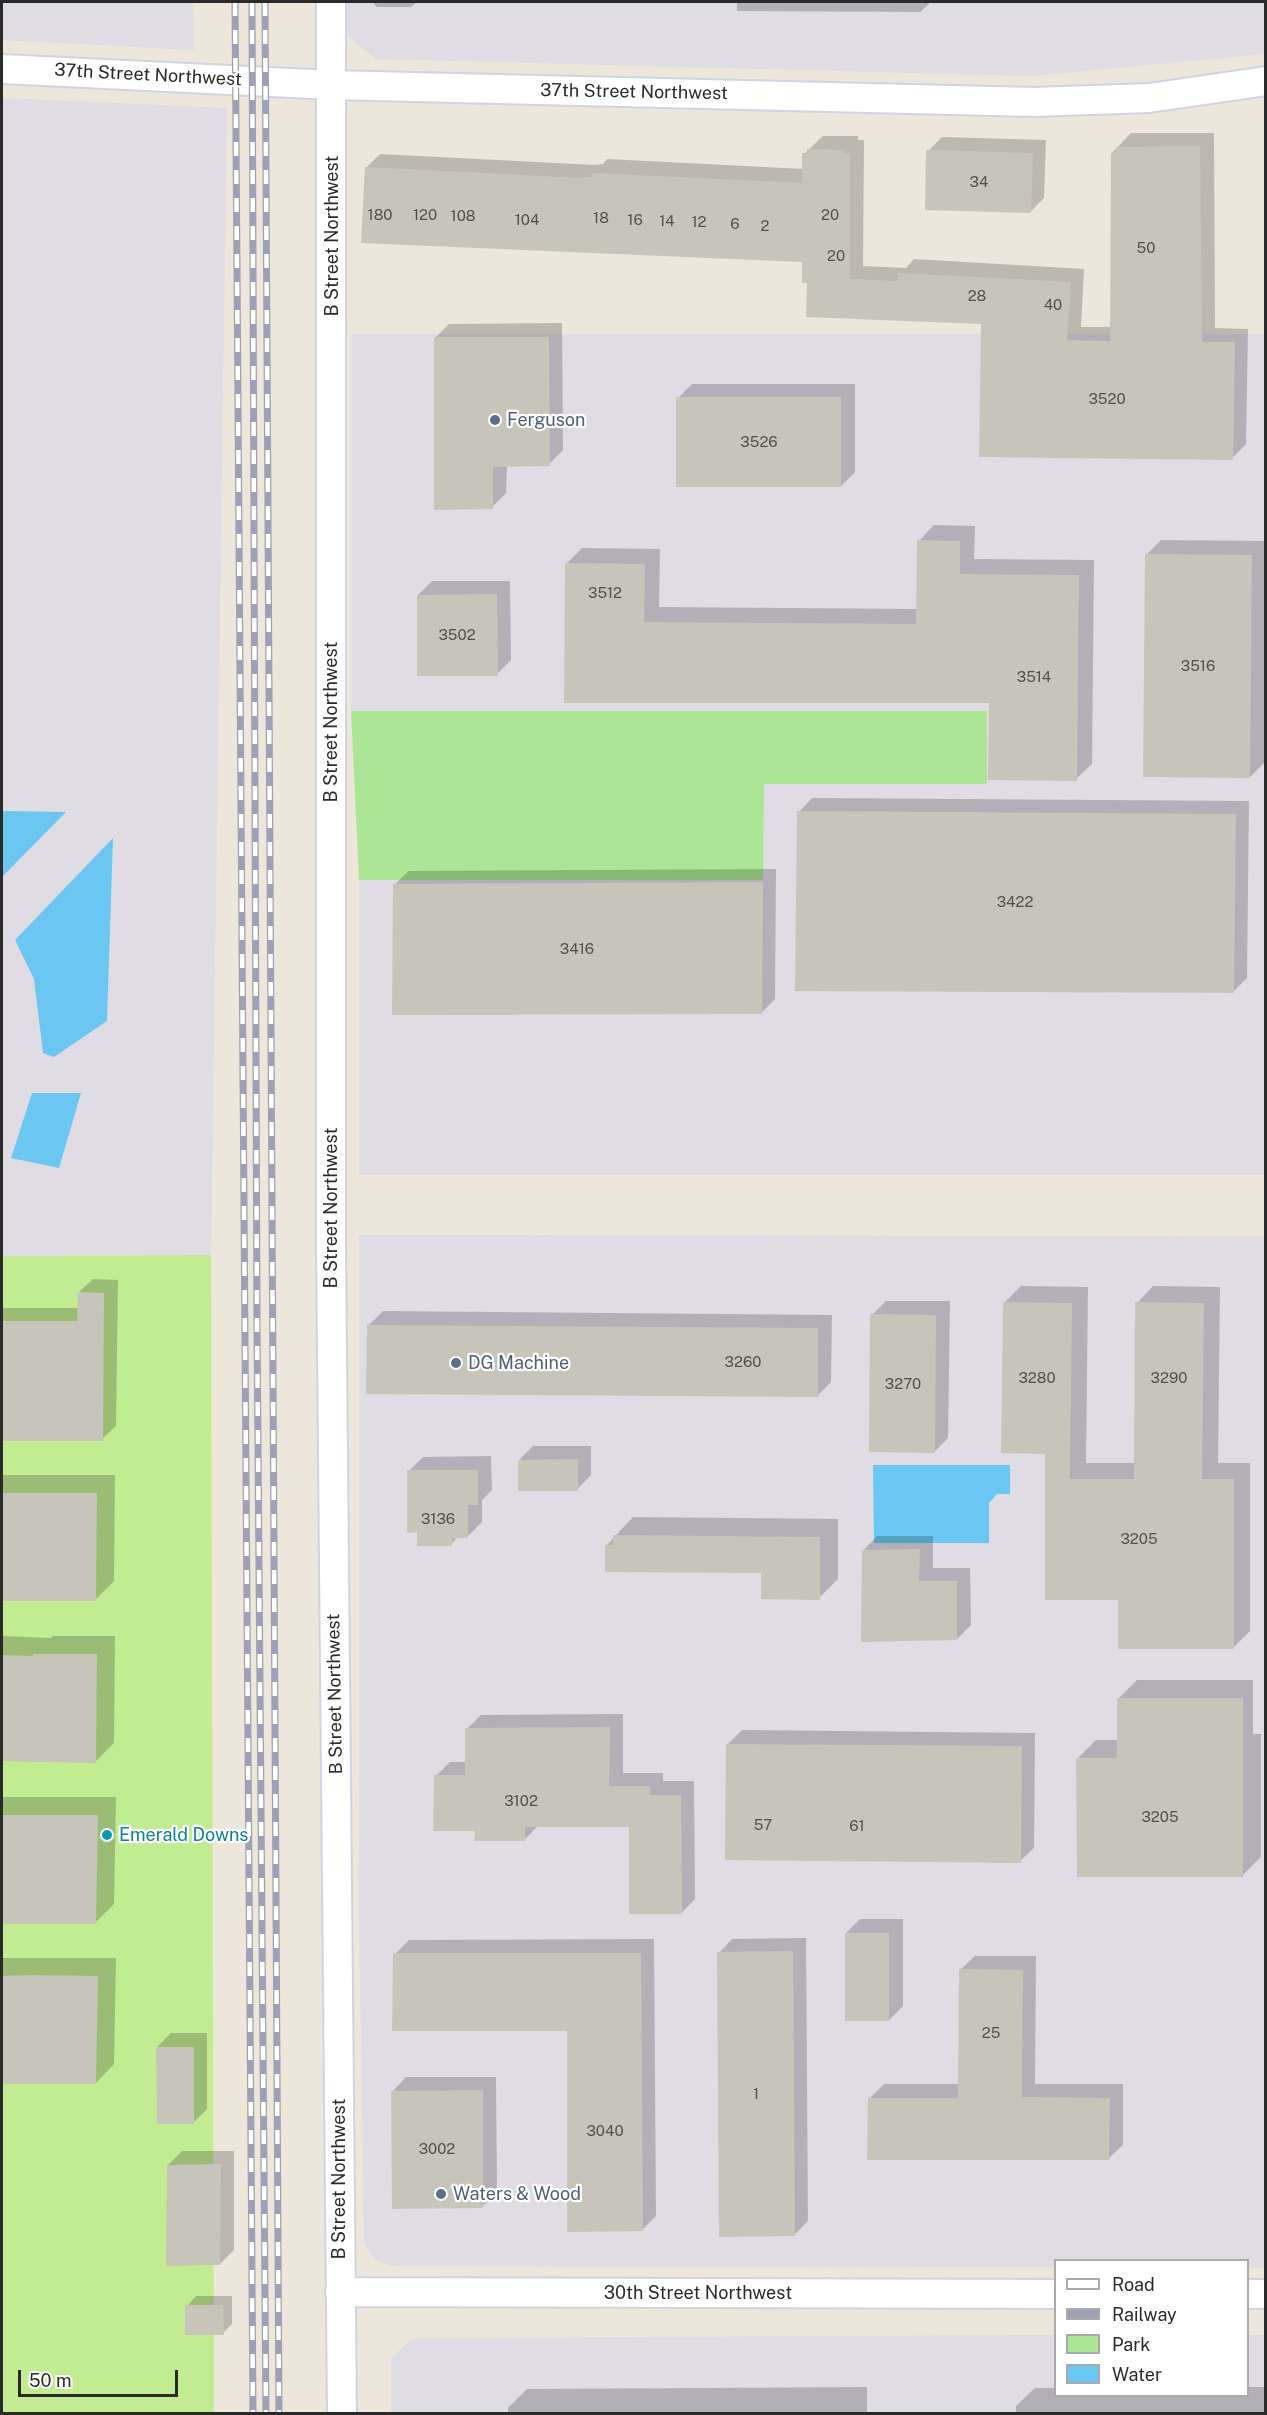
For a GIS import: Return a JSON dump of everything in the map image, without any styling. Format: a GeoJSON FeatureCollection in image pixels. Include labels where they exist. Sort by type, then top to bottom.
{"type":"FeatureCollection","features":[{"type":"Feature","properties":{"kind":"street","name":"B Street Northwest"},"geometry":{"type":"LineString","coordinates":[[331,2],[331,1245],[342,2414]]}},
{"type":"Feature","properties":{"kind":"street","name":"37th Street Northwest"},"geometry":{"type":"LineString","coordinates":[[2,69],[332,85],[1034,102],[1149,98],[1266,81]]}},
{"type":"Feature","properties":{"kind":"street","name":"30th Street Northwest"},"geometry":{"type":"LineString","coordinates":[[340,2292],[1054,2294]]}},
{"type":"Feature","properties":{"kind":"street"},"geometry":{"type":"LineString","coordinates":[[1249,2294],[1266,2294]]}},
{"type":"Feature","properties":{"kind":"shaded area"},"geometry":{"type":"Polygon","coordinates":[[[2,2],[193,2],[194,50],[2,40],[2,2]]]}},
{"type":"Feature","properties":{"kind":"shaded area"},"geometry":{"type":"Polygon","coordinates":[[[346,2],[1265,2],[1265,54],[1032,76],[376,59],[346,35],[346,2]]]}},
{"type":"Feature","properties":{"kind":"shaded area"},"geometry":{"type":"Polygon","coordinates":[[[2,98],[227,108],[211,1255],[2,1256],[2,98]]]}},
{"type":"Feature","properties":{"kind":"shaded area"},"geometry":{"type":"Polygon","coordinates":[[[351,334],[1265,334],[1265,1175],[359,1175],[359,880],[763,880],[763,784],[987,784],[987,711],[351,711],[351,334]]]}},
{"type":"Feature","properties":{"kind":"shaded area"},"geometry":{"type":"Polygon","coordinates":[[[359,1235],[1265,1236],[1265,2268],[1249,2268],[1249,2259],[1054,2259],[1054,2267],[391,2266],[374,2259],[364,2244],[359,1915],[359,1235]]]}},
{"type":"Feature","properties":{"kind":"shaded area"},"geometry":{"type":"Polygon","coordinates":[[[1054,2335],[1054,2397],[1249,2397],[1249,2335],[1265,2335],[1265,2413],[391,2413],[391,2358],[413,2338],[1054,2335]]]}},
{"type":"Feature","properties":{"kind":"green space"},"geometry":{"type":"Polygon","coordinates":[[[351,711],[987,711],[987,784],[764,784],[763,880],[359,880],[351,711]]]}},
{"type":"Feature","properties":{"kind":"green space","name":"Emerald Downs"},"geometry":{"type":"Polygon","coordinates":[[[211,1255],[214,2413],[2,2413],[2,1256],[211,1255]]]}},
{"type":"Feature","properties":{"kind":"water"},"geometry":{"type":"Polygon","coordinates":[[[2,811],[66,812],[2,877],[2,811]]]}},
{"type":"Feature","properties":{"kind":"water"},"geometry":{"type":"Polygon","coordinates":[[[113,838],[107,1021],[54,1057],[43,1053],[34,979],[15,940],[113,838]]]}},
{"type":"Feature","properties":{"kind":"water"},"geometry":{"type":"Polygon","coordinates":[[[32,1093],[81,1093],[59,1168],[11,1158],[32,1093]]]}},
{"type":"Feature","properties":{"kind":"water"},"geometry":{"type":"Polygon","coordinates":[[[873,1465],[1010,1465],[1010,1494],[997,1494],[989,1503],[989,1543],[874,1543],[873,1465]]]}},
{"type":"Feature","properties":{"kind":"building"},"geometry":{"type":"Polygon","coordinates":[[[1200,146],[1202,342],[1235,342],[1233,460],[979,457],[981,324],[806,317],[807,283],[802,283],[802,262],[361,243],[365,167],[581,178],[591,177],[592,173],[802,183],[802,153],[807,153],[807,149],[844,150],[844,153],[850,153],[850,279],[898,281],[898,273],[1071,282],[1067,340],[1110,341],[1111,153],[1116,153],[1116,147],[1200,146]]]}},
{"type":"Feature","properties":{"kind":"building"},"geometry":{"type":"Polygon","coordinates":[[[926,150],[1033,153],[1031,213],[925,210],[926,150]]]}},
{"type":"Feature","properties":{"kind":"building"},"geometry":{"type":"Polygon","coordinates":[[[434,337],[549,337],[550,466],[493,467],[493,509],[434,510],[434,337]]]}},
{"type":"Feature","properties":{"kind":"building"},"geometry":{"type":"Polygon","coordinates":[[[676,397],[841,397],[841,487],[676,487],[676,397]]]}},
{"type":"Feature","properties":{"kind":"building"},"geometry":{"type":"Polygon","coordinates":[[[917,540],[960,541],[960,574],[1079,575],[1077,781],[988,780],[989,703],[564,703],[565,563],[645,564],[644,622],[916,624],[917,540]]]}},
{"type":"Feature","properties":{"kind":"building"},"geometry":{"type":"Polygon","coordinates":[[[1145,554],[1252,555],[1250,778],[1143,777],[1145,554]]]}},
{"type":"Feature","properties":{"kind":"building"},"geometry":{"type":"Polygon","coordinates":[[[497,594],[498,676],[417,676],[417,595],[497,594]]]}},
{"type":"Feature","properties":{"kind":"building"},"geometry":{"type":"Polygon","coordinates":[[[797,811],[1236,814],[1234,993],[795,991],[797,811]]]}},
{"type":"Feature","properties":{"kind":"building"},"geometry":{"type":"Polygon","coordinates":[[[763,882],[762,1014],[392,1015],[393,884],[763,882]]]}},
{"type":"Feature","properties":{"kind":"building"},"geometry":{"type":"Polygon","coordinates":[[[78,1292],[104,1293],[103,1441],[2,1441],[2,1321],[77,1321],[78,1292]]]}},
{"type":"Feature","properties":{"kind":"building"},"geometry":{"type":"Polygon","coordinates":[[[1003,1302],[1072,1303],[1070,1479],[1134,1479],[1135,1302],[1204,1303],[1202,1479],[1234,1479],[1234,1649],[1118,1649],[1118,1600],[1045,1600],[1045,1454],[1001,1453],[1003,1302]]]}},
{"type":"Feature","properties":{"kind":"building"},"geometry":{"type":"Polygon","coordinates":[[[870,1314],[936,1315],[935,1453],[869,1452],[870,1314]]]}},
{"type":"Feature","properties":{"kind":"building"},"geometry":{"type":"Polygon","coordinates":[[[367,1325],[818,1328],[818,1397],[366,1394],[367,1325]]]}},
{"type":"Feature","properties":{"kind":"building"},"geometry":{"type":"Polygon","coordinates":[[[578,1459],[578,1491],[518,1491],[518,1460],[578,1459]]]}},
{"type":"Feature","properties":{"kind":"building"},"geometry":{"type":"Polygon","coordinates":[[[407,1470],[478,1470],[478,1505],[468,1505],[468,1538],[452,1538],[452,1546],[417,1546],[417,1532],[407,1533],[407,1470]]]}},
{"type":"Feature","properties":{"kind":"building"},"geometry":{"type":"Polygon","coordinates":[[[2,1493],[97,1493],[96,1601],[2,1601],[2,1493]]]}},
{"type":"Feature","properties":{"kind":"building"},"geometry":{"type":"Polygon","coordinates":[[[613,1535],[820,1537],[820,1600],[761,1599],[761,1573],[605,1572],[605,1545],[613,1545],[613,1535]]]}},
{"type":"Feature","properties":{"kind":"building"},"geometry":{"type":"Polygon","coordinates":[[[920,1549],[919,1581],[957,1581],[957,1640],[861,1642],[862,1550],[920,1549]]]}},
{"type":"Feature","properties":{"kind":"building"},"geometry":{"type":"Polygon","coordinates":[[[33,1654],[97,1654],[96,1763],[2,1761],[2,1655],[33,1656],[33,1654]]]}},
{"type":"Feature","properties":{"kind":"building"},"geometry":{"type":"Polygon","coordinates":[[[1117,1698],[1243,1698],[1243,1877],[1077,1877],[1076,1758],[1117,1758],[1117,1698]]]}},
{"type":"Feature","properties":{"kind":"building"},"geometry":{"type":"Polygon","coordinates":[[[610,1727],[609,1786],[650,1786],[650,1795],[681,1795],[682,1914],[629,1914],[629,1827],[525,1827],[525,1841],[474,1841],[475,1831],[433,1831],[434,1775],[465,1775],[465,1728],[610,1727]]]}},
{"type":"Feature","properties":{"kind":"building"},"geometry":{"type":"Polygon","coordinates":[[[726,1744],[1022,1746],[1021,1863],[725,1860],[726,1744]]]}},
{"type":"Feature","properties":{"kind":"building"},"geometry":{"type":"Polygon","coordinates":[[[2,1815],[98,1815],[96,1924],[2,1924],[2,1815]]]}},
{"type":"Feature","properties":{"kind":"building"},"geometry":{"type":"Polygon","coordinates":[[[845,1933],[889,1933],[889,2021],[845,2021],[845,1933]]]}},
{"type":"Feature","properties":{"kind":"building"},"geometry":{"type":"Polygon","coordinates":[[[793,1951],[795,2236],[719,2237],[717,1952],[793,1951]]]}},
{"type":"Feature","properties":{"kind":"building"},"geometry":{"type":"Polygon","coordinates":[[[393,1953],[641,1953],[643,2231],[567,2232],[567,2031],[392,2031],[393,1953]]]}},
{"type":"Feature","properties":{"kind":"building"},"geometry":{"type":"Polygon","coordinates":[[[959,1969],[1023,1970],[1022,2097],[1110,2098],[1109,2160],[867,2160],[868,2098],[958,2098],[959,1969]]]}},
{"type":"Feature","properties":{"kind":"building"},"geometry":{"type":"Polygon","coordinates":[[[2,1976],[98,1976],[96,2084],[2,2084],[2,1976]]]}},
{"type":"Feature","properties":{"kind":"building"},"geometry":{"type":"Polygon","coordinates":[[[156,2047],[194,2047],[194,2124],[157,2124],[156,2047]]]}},
{"type":"Feature","properties":{"kind":"building"},"geometry":{"type":"Polygon","coordinates":[[[483,2090],[483,2208],[392,2209],[391,2091],[483,2090]]]}},
{"type":"Feature","properties":{"kind":"building"},"geometry":{"type":"Polygon","coordinates":[[[221,2164],[220,2265],[166,2266],[167,2165],[221,2164]]]}},
{"type":"Feature","properties":{"kind":"building"},"geometry":{"type":"Polygon","coordinates":[[[185,2305],[223,2305],[224,2335],[185,2335],[185,2305]]]}},
{"type":"Feature","properties":{"kind":"railway"},"geometry":{"type":"LineString","coordinates":[[235,2],[253,2414]]}},
{"type":"Feature","properties":{"kind":"railway"},"geometry":{"type":"LineString","coordinates":[[252,2],[257,1325],[266,2414]]}},
{"type":"Feature","properties":{"kind":"railway"},"geometry":{"type":"LineString","coordinates":[[265,2],[279,2414]]}},
{"type":"Feature","properties":{"kind":"place","name":"Ferguson"},"geometry":{"type":"Point","coordinates":[495,420]}},
{"type":"Feature","properties":{"kind":"place","name":"DG Machine"},"geometry":{"type":"Point","coordinates":[456,1363]}},
{"type":"Feature","properties":{"kind":"place","name":"Emerald Downs"},"geometry":{"type":"Point","coordinates":[107,1835]}},
{"type":"Feature","properties":{"kind":"place","name":"Waters & Wood"},"geometry":{"type":"Point","coordinates":[441,2194]}}]}
